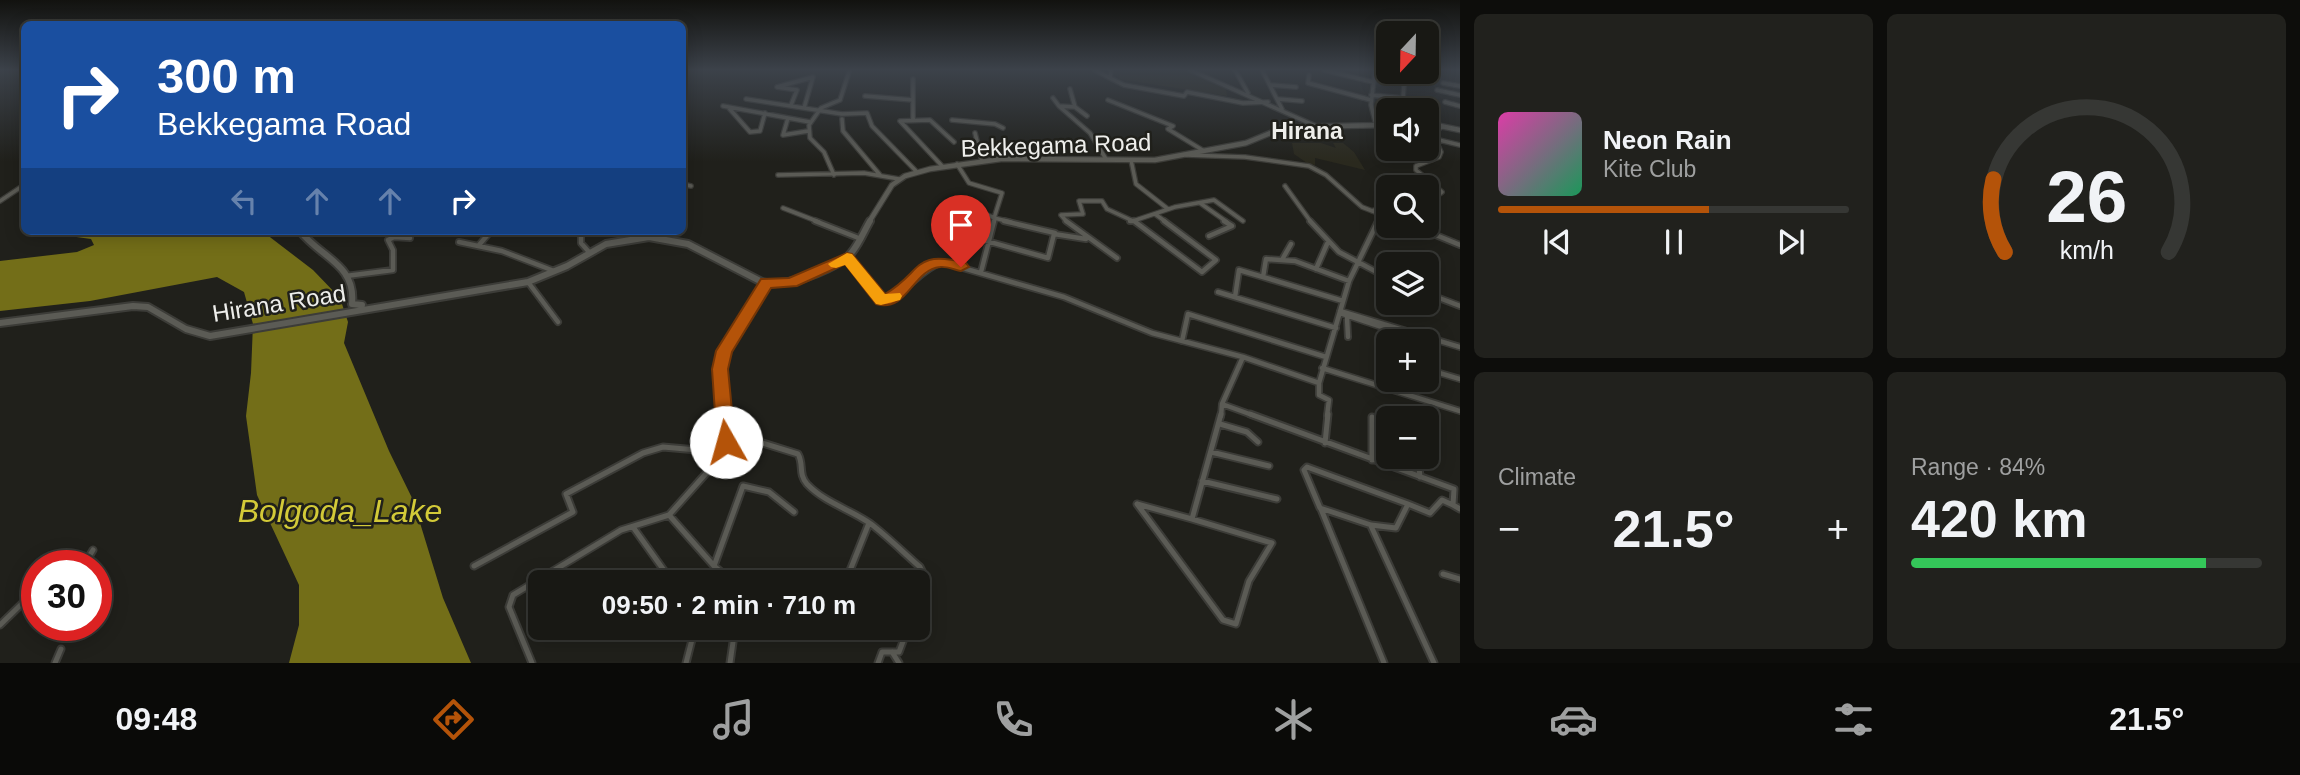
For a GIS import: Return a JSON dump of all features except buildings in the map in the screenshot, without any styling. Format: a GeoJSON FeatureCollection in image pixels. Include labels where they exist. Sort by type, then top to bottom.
{"type":"FeatureCollection","features":[{"type":"Feature","properties":{"kind":"street"},"geometry":{"type":"LineString","coordinates":[[761,101],[817,111],[867,113],[872,126],[916,172]]}},
{"type":"Feature","properties":{"kind":"street"},"geometry":{"type":"LineString","coordinates":[[791,105],[793,101]]}},
{"type":"Feature","properties":{"kind":"street"},"geometry":{"type":"LineString","coordinates":[[804,108],[806,101]]}},
{"type":"Feature","properties":{"kind":"street"},"geometry":{"type":"LineString","coordinates":[[833,101],[817,111],[810,121],[808,131],[810,139],[824,152],[834,175]]}},
{"type":"Feature","properties":{"kind":"street"},"geometry":{"type":"LineString","coordinates":[[913,120],[914,101]]}},
{"type":"Feature","properties":{"kind":"street"},"geometry":{"type":"LineString","coordinates":[[1055,101],[1090,133],[1106,159]]}},
{"type":"Feature","properties":{"kind":"street"},"geometry":{"type":"LineString","coordinates":[[1073,101],[1075,107]]}},
{"type":"Feature","properties":{"kind":"street"},"geometry":{"type":"LineString","coordinates":[[1110,101],[1173,126],[1168,129],[1205,154],[1310,166],[1326,174],[1353,200],[1376,212]]}},
{"type":"Feature","properties":{"kind":"street"},"geometry":{"type":"LineString","coordinates":[[1232,101],[1268,102],[1319,127]]}},
{"type":"Feature","properties":{"kind":"street"},"geometry":{"type":"LineString","coordinates":[[1279,101],[1282,108]]}},
{"type":"Feature","properties":{"kind":"street"},"geometry":{"type":"LineString","coordinates":[[1371,101],[1371,117],[1376,125]]}},
{"type":"Feature","properties":{"kind":"street"},"geometry":{"type":"LineString","coordinates":[[1445,102],[1460,106]]}},
{"type":"Feature","properties":{"kind":"street"},"geometry":{"type":"LineString","coordinates":[[765,113],[760,131],[750,132],[726,106],[810,121]]}},
{"type":"Feature","properties":{"kind":"street"},"geometry":{"type":"LineString","coordinates":[[1059,106],[1075,107],[1087,116]]}},
{"type":"Feature","properties":{"kind":"street"},"geometry":{"type":"LineString","coordinates":[[788,118],[783,135],[808,131]]}},
{"type":"Feature","properties":{"kind":"street"},"geometry":{"type":"LineString","coordinates":[[842,119],[843,131],[881,176]]}},
{"type":"Feature","properties":{"kind":"street"},"geometry":{"type":"LineString","coordinates":[[943,167],[900,121],[930,120],[954,142]]}},
{"type":"Feature","properties":{"kind":"street"},"geometry":{"type":"LineString","coordinates":[[952,120],[995,124],[1003,128]]}},
{"type":"Feature","properties":{"kind":"street","name":"Bekkegama Road"},"geometry":{"type":"LineString","coordinates":[[766,283],[791,283],[847,257],[861,239],[892,185],[916,172],[982,160],[1132,160],[1205,154],[1254,140],[1285,127],[1376,125]]}},
{"type":"Feature","properties":{"kind":"street"},"geometry":{"type":"LineString","coordinates":[[1439,125],[1460,130]]}},
{"type":"Feature","properties":{"kind":"street"},"geometry":{"type":"LineString","coordinates":[[1439,129],[1447,126]]}},
{"type":"Feature","properties":{"kind":"street"},"geometry":{"type":"LineString","coordinates":[[975,133],[982,160]]}},
{"type":"Feature","properties":{"kind":"street"},"geometry":{"type":"LineString","coordinates":[[1439,139],[1460,145]]}},
{"type":"Feature","properties":{"kind":"street"},"geometry":{"type":"LineString","coordinates":[[1132,160],[1136,184],[1168,209]]}},
{"type":"Feature","properties":{"kind":"street"},"geometry":{"type":"LineString","coordinates":[[1422,175],[1416,170],[1419,164],[1428,161]]}},
{"type":"Feature","properties":{"kind":"street"},"geometry":{"type":"LineString","coordinates":[[957,164],[969,183],[1002,192],[981,272]]}},
{"type":"Feature","properties":{"kind":"street"},"geometry":{"type":"LineString","coordinates":[[778,175],[864,173],[900,179]]}},
{"type":"Feature","properties":{"kind":"street"},"geometry":{"type":"LineString","coordinates":[[686,185],[691,187]]}},
{"type":"Feature","properties":{"kind":"street"},"geometry":{"type":"LineString","coordinates":[[1285,186],[1327,244],[1355,266],[1376,274]]}},
{"type":"Feature","properties":{"kind":"street"},"geometry":{"type":"LineString","coordinates":[[0,201],[21,187]]}},
{"type":"Feature","properties":{"kind":"street"},"geometry":{"type":"LineString","coordinates":[[1117,258],[1086,238],[1061,215],[1083,214],[1079,201],[1102,201],[1107,209],[1133,221],[1168,209],[1214,200],[1243,221]]}},
{"type":"Feature","properties":{"kind":"street"},"geometry":{"type":"LineString","coordinates":[[1199,202],[1232,226],[1209,236]]}},
{"type":"Feature","properties":{"kind":"street"},"geometry":{"type":"LineString","coordinates":[[963,206],[994,218],[1084,240],[1086,238]]}},
{"type":"Feature","properties":{"kind":"street"},"geometry":{"type":"LineString","coordinates":[[783,208],[861,239]]}},
{"type":"Feature","properties":{"kind":"street"},"geometry":{"type":"LineString","coordinates":[[1372,211],[1376,210]]}},
{"type":"Feature","properties":{"kind":"street"},"geometry":{"type":"LineString","coordinates":[[1133,221],[1202,272],[1216,260],[1154,214]]}},
{"type":"Feature","properties":{"kind":"street"},"geometry":{"type":"LineString","coordinates":[[1325,443],[1329,400],[1319,395],[1322,368],[1349,281],[1376,224]]}},
{"type":"Feature","properties":{"kind":"street"},"geometry":{"type":"LineString","coordinates":[[943,229],[1048,258],[1054,234],[1059,234]]}},
{"type":"Feature","properties":{"kind":"street"},"geometry":{"type":"LineString","coordinates":[[302,235],[306,241],[335,262],[353,287],[352,304],[382,306]]}},
{"type":"Feature","properties":{"kind":"street"},"geometry":{"type":"LineString","coordinates":[[479,246],[488,235]]}},
{"type":"Feature","properties":{"kind":"street"},"geometry":{"type":"LineString","coordinates":[[581,235],[581,243],[589,252]]}},
{"type":"Feature","properties":{"kind":"street"},"geometry":{"type":"LineString","coordinates":[[558,322],[527,282],[632,235]]}},
{"type":"Feature","properties":{"kind":"street"},"geometry":{"type":"LineString","coordinates":[[532,663],[509,607],[513,596],[621,530],[669,515],[710,469],[726,442],[720,369],[724,351],[766,283],[684,242],[654,235]]}},
{"type":"Feature","properties":{"kind":"street"},"geometry":{"type":"LineString","coordinates":[[1439,236],[1460,245]]}},
{"type":"Feature","properties":{"kind":"street"},"geometry":{"type":"LineString","coordinates":[[345,276],[393,270],[393,250],[388,240],[394,237],[410,238]]}},
{"type":"Feature","properties":{"kind":"street"},"geometry":{"type":"LineString","coordinates":[[459,243],[502,251],[555,271]]}},
{"type":"Feature","properties":{"kind":"street"},"geometry":{"type":"LineString","coordinates":[[1283,258],[1291,244]]}},
{"type":"Feature","properties":{"kind":"street"},"geometry":{"type":"LineString","coordinates":[[1316,269],[1327,244]]}},
{"type":"Feature","properties":{"kind":"street"},"geometry":{"type":"LineString","coordinates":[[1263,277],[1266,259],[1271,256],[1349,281]]}},
{"type":"Feature","properties":{"kind":"street"},"geometry":{"type":"LineString","coordinates":[[847,257],[881,300],[900,293],[918,272],[931,264],[942,262],[1063,297],[1152,333],[1243,357],[1320,383]]}},
{"type":"Feature","properties":{"kind":"street"},"geometry":{"type":"LineString","coordinates":[[1236,297],[1239,270],[1343,300]]}},
{"type":"Feature","properties":{"kind":"street","name":"Hirana Road"},"geometry":{"type":"LineString","coordinates":[[0,323],[133,306],[148,307],[197,334],[210,336],[527,282]]}},
{"type":"Feature","properties":{"kind":"street"},"geometry":{"type":"LineString","coordinates":[[1218,292],[1336,328]]}},
{"type":"Feature","properties":{"kind":"street"},"geometry":{"type":"LineString","coordinates":[[1439,298],[1460,306]]}},
{"type":"Feature","properties":{"kind":"street"},"geometry":{"type":"LineString","coordinates":[[1340,311],[1347,317],[1385,328]]}},
{"type":"Feature","properties":{"kind":"street"},"geometry":{"type":"LineString","coordinates":[[1340,311],[1460,347]]}},
{"type":"Feature","properties":{"kind":"street"},"geometry":{"type":"LineString","coordinates":[[1182,341],[1188,314],[1326,357]]}},
{"type":"Feature","properties":{"kind":"street"},"geometry":{"type":"LineString","coordinates":[[1347,317],[1349,337]]}},
{"type":"Feature","properties":{"kind":"street"},"geometry":{"type":"LineString","coordinates":[[1192,519],[1220,424],[1222,404],[1243,357]]}},
{"type":"Feature","properties":{"kind":"street"},"geometry":{"type":"LineString","coordinates":[[1322,368],[1460,411]]}},
{"type":"Feature","properties":{"kind":"street"},"geometry":{"type":"LineString","coordinates":[[1439,373],[1460,379]]}},
{"type":"Feature","properties":{"kind":"street"},"geometry":{"type":"LineString","coordinates":[[1222,404],[1457,491],[1452,505]]}},
{"type":"Feature","properties":{"kind":"street"},"geometry":{"type":"LineString","coordinates":[[1371,417],[1371,460]]}},
{"type":"Feature","properties":{"kind":"street"},"geometry":{"type":"LineString","coordinates":[[1220,424],[1247,432],[1258,442]]}},
{"type":"Feature","properties":{"kind":"street"},"geometry":{"type":"LineString","coordinates":[[724,431],[798,454],[801,459],[800,473],[806,483],[836,507],[869,523],[922,570]]}},
{"type":"Feature","properties":{"kind":"street"},"geometry":{"type":"LineString","coordinates":[[474,566],[573,512],[566,494],[643,453],[663,447],[720,452]]}},
{"type":"Feature","properties":{"kind":"street"},"geometry":{"type":"LineString","coordinates":[[1211,452],[1269,466]]}},
{"type":"Feature","properties":{"kind":"street"},"geometry":{"type":"LineString","coordinates":[[1384,663],[1304,470],[1307,467],[1430,513],[1442,500],[1460,509]]}},
{"type":"Feature","properties":{"kind":"street"},"geometry":{"type":"LineString","coordinates":[[1420,469],[1420,477]]}},
{"type":"Feature","properties":{"kind":"street"},"geometry":{"type":"LineString","coordinates":[[1202,481],[1277,499]]}},
{"type":"Feature","properties":{"kind":"street"},"geometry":{"type":"LineString","coordinates":[[715,566],[743,485],[769,492],[794,512]]}},
{"type":"Feature","properties":{"kind":"street"},"geometry":{"type":"LineString","coordinates":[[1137,504],[1192,519],[1272,543],[1250,582],[1236,624],[1223,620],[1137,504]]}},
{"type":"Feature","properties":{"kind":"street"},"geometry":{"type":"LineString","coordinates":[[1320,508],[1371,525],[1396,528],[1408,504]]}},
{"type":"Feature","properties":{"kind":"street"},"geometry":{"type":"LineString","coordinates":[[669,515],[719,570]]}},
{"type":"Feature","properties":{"kind":"street"},"geometry":{"type":"LineString","coordinates":[[850,570],[869,523]]}},
{"type":"Feature","properties":{"kind":"street"},"geometry":{"type":"LineString","coordinates":[[1371,525],[1434,663]]}},
{"type":"Feature","properties":{"kind":"street"},"geometry":{"type":"LineString","coordinates":[[633,527],[664,570]]}},
{"type":"Feature","properties":{"kind":"street"},"geometry":{"type":"LineString","coordinates":[[1443,574],[1460,579]]}},
{"type":"Feature","properties":{"kind":"street"},"geometry":{"type":"LineString","coordinates":[[0,625],[21,605]]}},
{"type":"Feature","properties":{"kind":"street"},"geometry":{"type":"LineString","coordinates":[[686,663],[692,640]]}},
{"type":"Feature","properties":{"kind":"street"},"geometry":{"type":"LineString","coordinates":[[730,663],[733,640]]}},
{"type":"Feature","properties":{"kind":"street"},"geometry":{"type":"LineString","coordinates":[[878,663],[882,652],[899,652],[904,640]]}},
{"type":"Feature","properties":{"kind":"street"},"geometry":{"type":"LineString","coordinates":[[55,663],[61,649]]}},
{"type":"Feature","properties":{"kind":"street"},"geometry":{"type":"LineString","coordinates":[[892,652],[900,663]]}},
{"type":"Feature","properties":{"kind":"shaded area"},"geometry":{"type":"Polygon","coordinates":[[[1292,143],[1321,143],[1336,148],[1333,143],[1343,143],[1354,152],[1365,170],[1315,158],[1315,165],[1307,163],[1294,154],[1292,143]]]}},
{"type":"Feature","properties":{"kind":"water","name":"Bolgoda_Lake"},"geometry":{"type":"Polygon","coordinates":[[[62,235],[267,235],[313,270],[340,298],[348,322],[344,343],[389,451],[413,500],[443,598],[471,663],[289,663],[299,625],[299,585],[257,495],[246,416],[253,324],[244,292],[217,277],[90,301],[0,311],[0,261],[77,252],[94,245],[91,239],[62,235]]]}},
{"type":"Feature","properties":{"kind":"slow traffic"},"geometry":{"type":"LineString","coordinates":[[836,264],[847,257],[881,300],[894,296]]}},
{"type":"Feature","properties":{"kind":"district","name":"Hirana"},"geometry":{"type":"Point","coordinates":[1307,131]}},
{"type":"Feature","properties":{"kind":"route"},"geometry":{"type":"LineString","coordinates":[[726,442],[720,369],[724,351],[766,283],[791,283],[824,270],[847,257],[881,300],[887,300],[900,293],[918,272],[931,264],[942,262],[961,267]]}}]}
